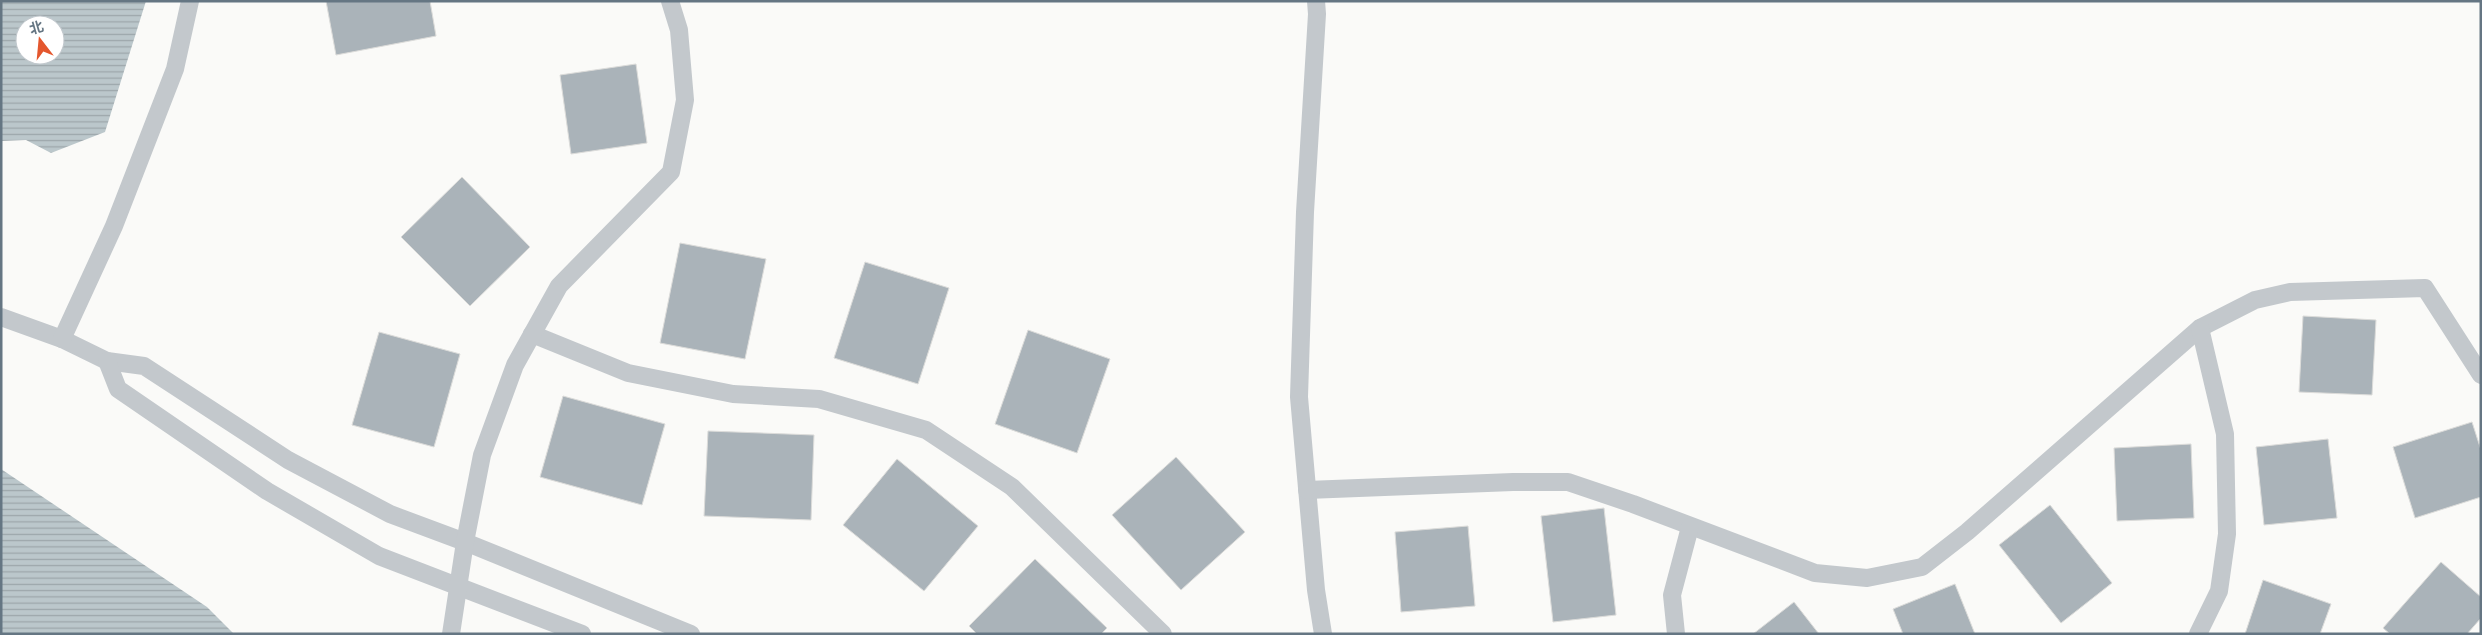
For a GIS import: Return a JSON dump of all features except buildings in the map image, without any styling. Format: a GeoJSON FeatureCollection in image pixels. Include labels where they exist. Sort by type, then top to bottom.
{"type":"FeatureCollection","features":[{"type":"Feature","properties":{"kind":"lane"},"geometry":{"type":"LineString","coordinates":[[62,340],[114,226],[175,70],[190,1]]}},
{"type":"Feature","properties":{"kind":"lane"},"geometry":{"type":"LineString","coordinates":[[451,634],[482,455],[515,365],[558,286],[671,172],[685,100],[679,30],[670,1]]}},
{"type":"Feature","properties":{"kind":"lane"},"geometry":{"type":"LineString","coordinates":[[1316,1],[1318,14],[1305,212],[1299,397],[1316,590],[1323,634]]}},
{"type":"Feature","properties":{"kind":"lane"},"geometry":{"type":"LineString","coordinates":[[1307,490],[1513,482],[1568,482],[1815,572],[1867,578],[1922,567],[1968,532],[2200,328],[2255,300],[2290,292],[2425,288],[2481,375]]}},
{"type":"Feature","properties":{"kind":"lane"},"geometry":{"type":"LineString","coordinates":[[1,317],[62,340],[107,362],[144,366],[288,460],[390,514],[466,542],[691,634]]}},
{"type":"Feature","properties":{"kind":"lane"},"geometry":{"type":"LineString","coordinates":[[2198,634],[2219,591],[2227,534],[2225,434],[2200,328]]}},
{"type":"Feature","properties":{"kind":"lane"},"geometry":{"type":"LineString","coordinates":[[532,334],[628,373],[733,394],[819,399],[926,430],[1012,487],[1163,634]]}},
{"type":"Feature","properties":{"kind":"lane"},"geometry":{"type":"LineString","coordinates":[[107,362],[118,389],[267,491],[379,556],[582,634]]}},
{"type":"Feature","properties":{"kind":"lane"},"geometry":{"type":"LineString","coordinates":[[1676,634],[1672,595],[1690,526]]}},
{"type":"Feature","properties":{"kind":"shaded area"},"geometry":{"type":"Polygon","coordinates":[[[1,1],[146,1],[105,132],[51,153],[26,140],[1,141],[1,1]]]}},
{"type":"Feature","properties":{"kind":"shaded area"},"geometry":{"type":"Polygon","coordinates":[[[1,469],[207,607],[234,634],[1,634],[1,469]]]}}]}
